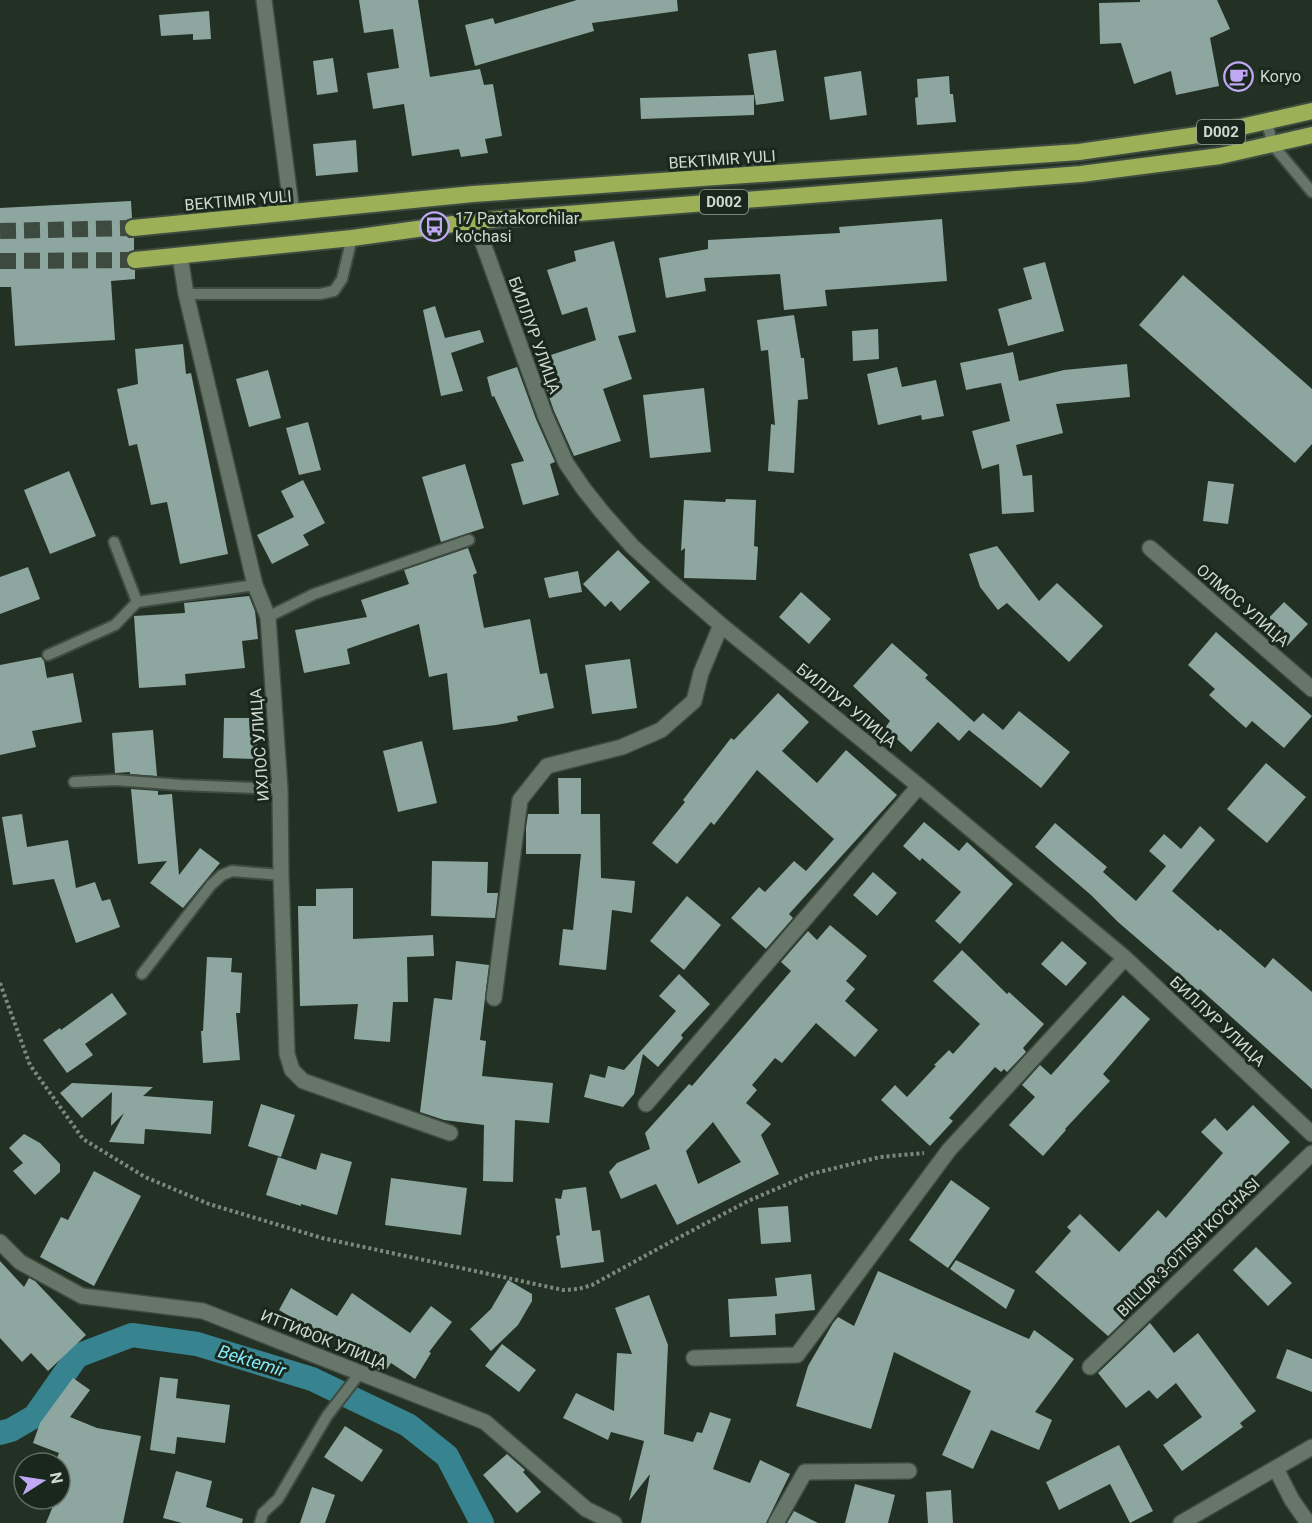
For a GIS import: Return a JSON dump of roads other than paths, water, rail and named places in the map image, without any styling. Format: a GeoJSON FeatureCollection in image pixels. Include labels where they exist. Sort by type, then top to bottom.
{"type":"FeatureCollection","features":[{"type":"Feature","properties":{"kind":"highway","name":"BEKTIMIR YULI"},"geometry":{"type":"LineString","coordinates":[[133,228],[473,194],[1079,152],[1219,132],[1312,111]]}},
{"type":"Feature","properties":{"kind":"highway","name":"D002"},"geometry":{"type":"LineString","coordinates":[[135,260],[352,238],[475,221],[1081,174],[1220,156],[1312,135]]}},
{"type":"Feature","properties":{"kind":"street"},"geometry":{"type":"LineString","coordinates":[[264,0],[292,213]]}},
{"type":"Feature","properties":{"kind":"street","name":"БИЛЛУР УЛИЦА"},"geometry":{"type":"LineString","coordinates":[[475,221],[545,415],[566,463],[602,512],[632,546],[721,625],[1125,958],[1312,1134]]}},
{"type":"Feature","properties":{"kind":"street","name":"ИХЛОС УЛИЦА"},"geometry":{"type":"LineString","coordinates":[[180,256],[186,294],[255,585],[268,617],[280,789],[287,1054],[292,1070],[303,1081],[450,1133]]}},
{"type":"Feature","properties":{"kind":"street","name":"ОЛМОС УЛИЦА"},"geometry":{"type":"LineString","coordinates":[[1150,548],[1312,689]]}},
{"type":"Feature","properties":{"kind":"street"},"geometry":{"type":"LineString","coordinates":[[494,998],[520,800],[547,766],[622,747],[661,730],[694,701],[701,673],[721,625]]}},
{"type":"Feature","properties":{"kind":"street"},"geometry":{"type":"LineString","coordinates":[[646,1104],[919,786]]}},
{"type":"Feature","properties":{"kind":"street"},"geometry":{"type":"LineString","coordinates":[[694,1358],[797,1355],[949,1150],[1125,958]]}},
{"type":"Feature","properties":{"kind":"street","name":"BILLUR 3-O'TISH KO'CHASI"},"geometry":{"type":"LineString","coordinates":[[1090,1367],[1312,1153]]}},
{"type":"Feature","properties":{"kind":"street","name":"ИТТИФОК УЛИЦА"},"geometry":{"type":"LineString","coordinates":[[0,1242],[20,1262],[82,1296],[204,1311],[356,1378],[485,1422],[586,1509],[614,1523]]}},
{"type":"Feature","properties":{"kind":"street"},"geometry":{"type":"LineString","coordinates":[[1181,1523],[1312,1447]]}},
{"type":"Feature","properties":{"kind":"street"},"geometry":{"type":"LineString","coordinates":[[1276,1469],[1308,1523]]}},
{"type":"Feature","properties":{"kind":"street"},"geometry":{"type":"LineString","coordinates":[[776,1523],[805,1472],[909,1471]]}},
{"type":"Feature","properties":{"kind":"lane"},"geometry":{"type":"LineString","coordinates":[[1267,121],[1272,144],[1312,192]]}},
{"type":"Feature","properties":{"kind":"lane"},"geometry":{"type":"LineString","coordinates":[[186,294],[320,294],[334,291],[342,279],[352,238]]}},
{"type":"Feature","properties":{"kind":"lane"},"geometry":{"type":"LineString","coordinates":[[268,617],[314,594],[469,540]]}},
{"type":"Feature","properties":{"kind":"lane"},"geometry":{"type":"LineString","coordinates":[[114,542],[137,602]]}},
{"type":"Feature","properties":{"kind":"lane"},"geometry":{"type":"LineString","coordinates":[[48,656],[115,625],[137,602],[255,585]]}},
{"type":"Feature","properties":{"kind":"lane"},"geometry":{"type":"LineString","coordinates":[[74,782],[115,780],[280,789]]}},
{"type":"Feature","properties":{"kind":"lane"},"geometry":{"type":"LineString","coordinates":[[142,974],[211,885],[222,875],[232,872],[281,875]]}},
{"type":"Feature","properties":{"kind":"lane"},"geometry":{"type":"LineString","coordinates":[[260,1523],[263,1513],[278,1499],[327,1416],[356,1378]]}},
{"type":"Feature","properties":{"kind":"waterway","name":"Bektemir"},"geometry":{"type":"LineString","coordinates":[[0,1433],[11,1430],[35,1416],[77,1356],[132,1335],[197,1344],[312,1379],[408,1425],[447,1456],[482,1523]]}},
{"type":"Feature","properties":{"kind":"tunnel"},"geometry":{"type":"LineString","coordinates":[[0,231],[133,228]]}},
{"type":"Feature","properties":{"kind":"tunnel"},"geometry":{"type":"LineString","coordinates":[[0,261],[135,260]]}},
{"type":"Feature","properties":{"kind":"place","name":"Koryo"},"geometry":{"type":"Point","coordinates":[1239,76]}},
{"type":"Feature","properties":{"kind":"place","name":"17 Paxtakorchilar ko'chasi"},"geometry":{"type":"Point","coordinates":[434,227]}}]}
